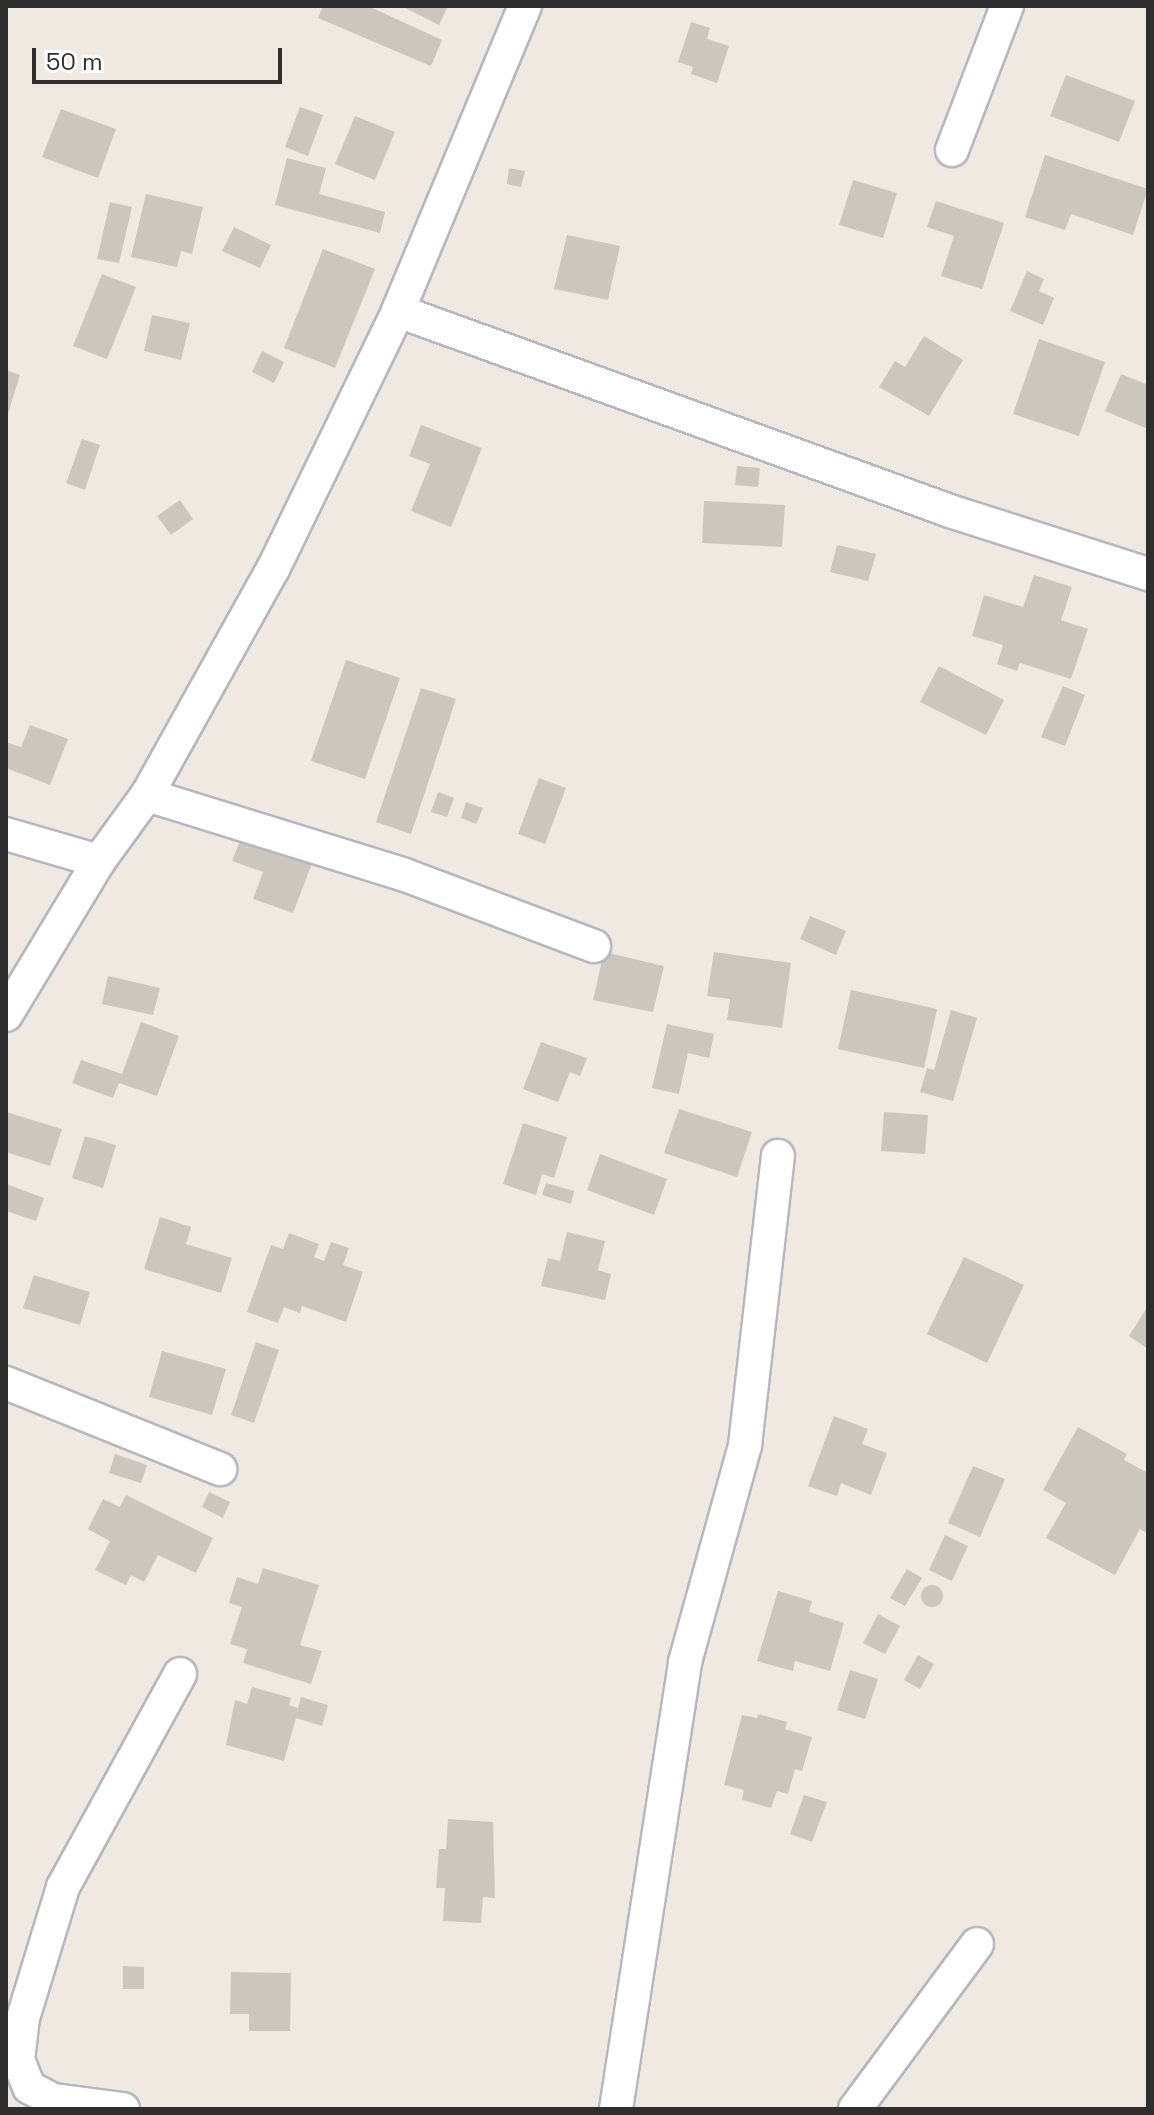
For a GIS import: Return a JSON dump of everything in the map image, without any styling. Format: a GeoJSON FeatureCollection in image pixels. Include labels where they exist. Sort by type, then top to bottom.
{"type":"FeatureCollection","features":[{"type":"Feature","properties":{"kind":"street"},"geometry":{"type":"LineString","coordinates":[[6,1015],[99,861],[147,795],[273,569],[398,311],[525,6]]}},
{"type":"Feature","properties":{"kind":"street"},"geometry":{"type":"LineString","coordinates":[[952,150],[1007,6]]}},
{"type":"Feature","properties":{"kind":"street"},"geometry":{"type":"LineString","coordinates":[[398,311],[950,511],[1148,574]]}},
{"type":"Feature","properties":{"kind":"street"},"geometry":{"type":"LineString","coordinates":[[147,795],[405,875],[594,946]]}},
{"type":"Feature","properties":{"kind":"street"},"geometry":{"type":"LineString","coordinates":[[6,834],[99,861]]}},
{"type":"Feature","properties":{"kind":"street"},"geometry":{"type":"LineString","coordinates":[[616,2109],[685,1662],[745,1445],[778,1156]]}},
{"type":"Feature","properties":{"kind":"street"},"geometry":{"type":"LineString","coordinates":[[6,1383],[220,1469]]}},
{"type":"Feature","properties":{"kind":"street"},"geometry":{"type":"LineString","coordinates":[[123,2109],[53,2100],[29,2087],[18,2060],[23,2018],[63,1887],[180,1674]]}},
{"type":"Feature","properties":{"kind":"street"},"geometry":{"type":"LineString","coordinates":[[855,2109],[977,1944]]}},
{"type":"Feature","properties":{"kind":"building"},"geometry":{"type":"Polygon","coordinates":[[[323,6],[368,6],[442,40],[431,66],[318,18],[323,6]]]}},
{"type":"Feature","properties":{"kind":"building"},"geometry":{"type":"Polygon","coordinates":[[[401,6],[448,6],[439,25],[401,6]]]}},
{"type":"Feature","properties":{"kind":"building"},"geometry":{"type":"Polygon","coordinates":[[[691,22],[710,28],[707,39],[729,46],[717,83],[691,74],[693,67],[678,62],[691,22]]]}},
{"type":"Feature","properties":{"kind":"building"},"geometry":{"type":"Polygon","coordinates":[[[1066,75],[1135,101],[1119,142],[1050,116],[1066,75]]]}},
{"type":"Feature","properties":{"kind":"building"},"geometry":{"type":"Polygon","coordinates":[[[300,107],[323,115],[308,156],[285,147],[300,107]]]}},
{"type":"Feature","properties":{"kind":"building"},"geometry":{"type":"Polygon","coordinates":[[[61,109],[116,129],[98,178],[42,157],[61,109]]]}},
{"type":"Feature","properties":{"kind":"building"},"geometry":{"type":"Polygon","coordinates":[[[355,116],[395,132],[375,180],[335,164],[355,116]]]}},
{"type":"Feature","properties":{"kind":"building"},"geometry":{"type":"Polygon","coordinates":[[[1045,155],[1148,189],[1133,235],[1071,214],[1065,230],[1025,217],[1045,155]]]}},
{"type":"Feature","properties":{"kind":"building"},"geometry":{"type":"Polygon","coordinates":[[[287,158],[326,168],[319,194],[385,212],[380,233],[275,205],[287,158]]]}},
{"type":"Feature","properties":{"kind":"building"},"geometry":{"type":"Polygon","coordinates":[[[509,168],[525,171],[521,187],[507,184],[509,168]]]}},
{"type":"Feature","properties":{"kind":"building"},"geometry":{"type":"Polygon","coordinates":[[[853,180],[897,193],[883,238],[839,225],[853,180]]]}},
{"type":"Feature","properties":{"kind":"building"},"geometry":{"type":"Polygon","coordinates":[[[146,194],[203,207],[192,254],[181,251],[177,267],[131,257],[146,194]]]}},
{"type":"Feature","properties":{"kind":"building"},"geometry":{"type":"Polygon","coordinates":[[[936,201],[1004,223],[982,289],[941,276],[954,236],[927,227],[936,201]]]}},
{"type":"Feature","properties":{"kind":"building"},"geometry":{"type":"Polygon","coordinates":[[[110,202],[132,207],[119,263],[97,259],[110,202]]]}},
{"type":"Feature","properties":{"kind":"building"},"geometry":{"type":"Polygon","coordinates":[[[234,227],[271,245],[260,268],[222,251],[234,227]]]}},
{"type":"Feature","properties":{"kind":"building"},"geometry":{"type":"Polygon","coordinates":[[[567,235],[620,246],[608,300],[554,289],[567,235]]]}},
{"type":"Feature","properties":{"kind":"building"},"geometry":{"type":"Polygon","coordinates":[[[323,249],[375,269],[335,368],[284,348],[323,249]]]}},
{"type":"Feature","properties":{"kind":"building"},"geometry":{"type":"Polygon","coordinates":[[[1027,271],[1044,279],[1039,291],[1054,298],[1043,325],[1010,311],[1027,271]]]}},
{"type":"Feature","properties":{"kind":"building"},"geometry":{"type":"Polygon","coordinates":[[[102,274],[136,287],[107,359],[73,346],[102,274]]]}},
{"type":"Feature","properties":{"kind":"building"},"geometry":{"type":"Polygon","coordinates":[[[152,315],[190,323],[181,360],[144,351],[152,315]]]}},
{"type":"Feature","properties":{"kind":"building"},"geometry":{"type":"Polygon","coordinates":[[[924,336],[963,360],[929,416],[879,387],[895,361],[905,367],[924,336]]]}},
{"type":"Feature","properties":{"kind":"building"},"geometry":{"type":"Polygon","coordinates":[[[1039,339],[1105,362],[1079,436],[1013,414],[1039,339]]]}},
{"type":"Feature","properties":{"kind":"building"},"geometry":{"type":"Polygon","coordinates":[[[262,351],[284,362],[274,383],[252,372],[262,351]]]}},
{"type":"Feature","properties":{"kind":"building"},"geometry":{"type":"Polygon","coordinates":[[[6,370],[20,375],[7,417],[6,416],[6,370]]]}},
{"type":"Feature","properties":{"kind":"building"},"geometry":{"type":"Polygon","coordinates":[[[1121,374],[1148,385],[1148,429],[1105,411],[1121,374]]]}},
{"type":"Feature","properties":{"kind":"building"},"geometry":{"type":"Polygon","coordinates":[[[421,425],[482,448],[451,527],[411,511],[430,464],[409,456],[421,425]]]}},
{"type":"Feature","properties":{"kind":"building"},"geometry":{"type":"Polygon","coordinates":[[[82,439],[100,445],[85,490],[66,483],[82,439]]]}},
{"type":"Feature","properties":{"kind":"building"},"geometry":{"type":"Polygon","coordinates":[[[737,466],[760,468],[758,487],[735,485],[737,466]]]}},
{"type":"Feature","properties":{"kind":"building"},"geometry":{"type":"Polygon","coordinates":[[[180,500],[193,519],[171,535],[157,516],[180,500]]]}},
{"type":"Feature","properties":{"kind":"building"},"geometry":{"type":"Polygon","coordinates":[[[704,501],[785,505],[782,547],[702,543],[704,501]]]}},
{"type":"Feature","properties":{"kind":"building"},"geometry":{"type":"Polygon","coordinates":[[[837,545],[876,554],[868,581],[830,572],[837,545]]]}},
{"type":"Feature","properties":{"kind":"building"},"geometry":{"type":"Polygon","coordinates":[[[1034,575],[1072,587],[1061,620],[1088,629],[1071,679],[1020,663],[1017,671],[997,664],[1003,645],[972,636],[984,595],[1023,607],[1034,575]]]}},
{"type":"Feature","properties":{"kind":"building"},"geometry":{"type":"Polygon","coordinates":[[[346,660],[400,678],[365,779],[311,761],[346,660]]]}},
{"type":"Feature","properties":{"kind":"building"},"geometry":{"type":"Polygon","coordinates":[[[939,666],[1004,700],[986,735],[920,702],[939,666]]]}},
{"type":"Feature","properties":{"kind":"building"},"geometry":{"type":"Polygon","coordinates":[[[1063,686],[1085,695],[1065,746],[1041,737],[1063,686]]]}},
{"type":"Feature","properties":{"kind":"building"},"geometry":{"type":"Polygon","coordinates":[[[421,688],[456,699],[411,834],[376,822],[421,688]]]}},
{"type":"Feature","properties":{"kind":"building"},"geometry":{"type":"Polygon","coordinates":[[[30,725],[68,739],[50,785],[6,768],[6,742],[21,747],[30,725]]]}},
{"type":"Feature","properties":{"kind":"building"},"geometry":{"type":"Polygon","coordinates":[[[539,778],[566,788],[545,844],[518,834],[539,778]]]}},
{"type":"Feature","properties":{"kind":"building"},"geometry":{"type":"Polygon","coordinates":[[[438,792],[454,798],[447,817],[431,812],[438,792]]]}},
{"type":"Feature","properties":{"kind":"building"},"geometry":{"type":"Polygon","coordinates":[[[466,802],[483,808],[476,824],[461,818],[466,802]]]}},
{"type":"Feature","properties":{"kind":"building"},"geometry":{"type":"Polygon","coordinates":[[[242,836],[313,861],[293,913],[253,899],[263,872],[232,861],[242,836]]]}},
{"type":"Feature","properties":{"kind":"building"},"geometry":{"type":"Polygon","coordinates":[[[810,916],[846,931],[836,955],[800,939],[810,916]]]}},
{"type":"Feature","properties":{"kind":"building"},"geometry":{"type":"Polygon","coordinates":[[[604,952],[664,966],[653,1012],[593,1000],[604,952]]]}},
{"type":"Feature","properties":{"kind":"building"},"geometry":{"type":"Polygon","coordinates":[[[714,952],[791,963],[782,1028],[727,1020],[730,999],[707,996],[714,952]]]}},
{"type":"Feature","properties":{"kind":"building"},"geometry":{"type":"Polygon","coordinates":[[[108,976],[160,988],[153,1015],[102,1004],[108,976]]]}},
{"type":"Feature","properties":{"kind":"building"},"geometry":{"type":"Polygon","coordinates":[[[851,990],[937,1009],[924,1068],[838,1049],[851,990]]]}},
{"type":"Feature","properties":{"kind":"building"},"geometry":{"type":"Polygon","coordinates":[[[951,1010],[977,1018],[953,1101],[920,1092],[927,1068],[934,1070],[951,1010]]]}},
{"type":"Feature","properties":{"kind":"building"},"geometry":{"type":"Polygon","coordinates":[[[141,1022],[179,1036],[157,1096],[119,1083],[113,1098],[72,1083],[81,1060],[122,1074],[141,1022]]]}},
{"type":"Feature","properties":{"kind":"building"},"geometry":{"type":"Polygon","coordinates":[[[667,1024],[714,1034],[709,1058],[688,1053],[679,1094],[652,1088],[667,1024]]]}},
{"type":"Feature","properties":{"kind":"building"},"geometry":{"type":"Polygon","coordinates":[[[541,1042],[587,1058],[580,1076],[570,1072],[558,1102],[523,1089],[541,1042]]]}},
{"type":"Feature","properties":{"kind":"building"},"geometry":{"type":"Polygon","coordinates":[[[679,1109],[752,1132],[737,1177],[664,1153],[679,1109]]]}},
{"type":"Feature","properties":{"kind":"building"},"geometry":{"type":"Polygon","coordinates":[[[6,1112],[62,1129],[50,1166],[6,1152],[6,1112]]]}},
{"type":"Feature","properties":{"kind":"building"},"geometry":{"type":"Polygon","coordinates":[[[884,1112],[928,1115],[925,1154],[881,1151],[884,1112]]]}},
{"type":"Feature","properties":{"kind":"building"},"geometry":{"type":"Polygon","coordinates":[[[523,1123],[567,1137],[554,1178],[542,1174],[536,1195],[503,1184],[523,1123]]]}},
{"type":"Feature","properties":{"kind":"building"},"geometry":{"type":"Polygon","coordinates":[[[85,1136],[116,1145],[103,1188],[72,1178],[85,1136]]]}},
{"type":"Feature","properties":{"kind":"building"},"geometry":{"type":"Polygon","coordinates":[[[600,1154],[667,1179],[654,1215],[587,1190],[600,1154]]]}},
{"type":"Feature","properties":{"kind":"building"},"geometry":{"type":"Polygon","coordinates":[[[546,1183],[574,1191],[571,1204],[542,1195],[546,1183]]]}},
{"type":"Feature","properties":{"kind":"building"},"geometry":{"type":"Polygon","coordinates":[[[6,1184],[44,1198],[36,1221],[6,1211],[6,1184]]]}},
{"type":"Feature","properties":{"kind":"building"},"geometry":{"type":"Polygon","coordinates":[[[160,1217],[191,1227],[186,1244],[232,1258],[221,1293],[144,1269],[160,1217]]]}},
{"type":"Feature","properties":{"kind":"building"},"geometry":{"type":"Polygon","coordinates":[[[567,1232],[605,1241],[598,1270],[611,1274],[605,1300],[541,1286],[548,1258],[560,1261],[567,1232]]]}},
{"type":"Feature","properties":{"kind":"building"},"geometry":{"type":"Polygon","coordinates":[[[289,1233],[319,1244],[314,1257],[324,1261],[331,1242],[349,1248],[343,1265],[363,1272],[346,1322],[302,1306],[300,1313],[284,1307],[278,1323],[247,1312],[271,1245],[283,1249],[289,1233]]]}},
{"type":"Feature","properties":{"kind":"building"},"geometry":{"type":"Polygon","coordinates":[[[964,1257],[1024,1285],[987,1363],[927,1334],[964,1257]]]}},
{"type":"Feature","properties":{"kind":"building"},"geometry":{"type":"Polygon","coordinates":[[[34,1275],[90,1292],[80,1325],[23,1308],[34,1275]]]}},
{"type":"Feature","properties":{"kind":"building"},"geometry":{"type":"Polygon","coordinates":[[[1148,1306],[1148,1349],[1129,1336],[1148,1306]]]}},
{"type":"Feature","properties":{"kind":"building"},"geometry":{"type":"Polygon","coordinates":[[[256,1342],[279,1350],[254,1423],[231,1415],[256,1342]]]}},
{"type":"Feature","properties":{"kind":"building"},"geometry":{"type":"Polygon","coordinates":[[[162,1351],[226,1369],[212,1415],[149,1397],[162,1351]]]}},
{"type":"Feature","properties":{"kind":"building"},"geometry":{"type":"Polygon","coordinates":[[[834,1416],[868,1429],[862,1444],[887,1453],[871,1495],[841,1483],[837,1496],[808,1486],[834,1416]]]}},
{"type":"Feature","properties":{"kind":"building"},"geometry":{"type":"Polygon","coordinates":[[[1078,1427],[1127,1454],[1124,1460],[1148,1473],[1148,1534],[1140,1529],[1115,1575],[1046,1538],[1066,1503],[1043,1490],[1078,1427]]]}},
{"type":"Feature","properties":{"kind":"building"},"geometry":{"type":"Polygon","coordinates":[[[115,1454],[147,1465],[141,1483],[109,1473],[115,1454]]]}},
{"type":"Feature","properties":{"kind":"building"},"geometry":{"type":"Polygon","coordinates":[[[973,1466],[1005,1479],[980,1537],[948,1523],[973,1466]]]}},
{"type":"Feature","properties":{"kind":"building"},"geometry":{"type":"Polygon","coordinates":[[[209,1492],[230,1502],[223,1518],[202,1507],[209,1492]]]}},
{"type":"Feature","properties":{"kind":"building"},"geometry":{"type":"Polygon","coordinates":[[[126,1495],[213,1538],[196,1573],[158,1555],[144,1582],[131,1575],[126,1585],[95,1570],[110,1541],[88,1529],[103,1499],[120,1507],[126,1495]]]}},
{"type":"Feature","properties":{"kind":"building"},"geometry":{"type":"Polygon","coordinates":[[[945,1535],[968,1546],[952,1581],[929,1570],[945,1535]]]}},
{"type":"Feature","properties":{"kind":"building"},"geometry":{"type":"Polygon","coordinates":[[[263,1568],[319,1585],[300,1645],[322,1651],[311,1684],[243,1663],[247,1649],[230,1644],[242,1607],[229,1603],[237,1577],[258,1584],[263,1568]]]}},
{"type":"Feature","properties":{"kind":"building"},"geometry":{"type":"Polygon","coordinates":[[[907,1569],[922,1578],[905,1606],[890,1598],[907,1569]]]}},
{"type":"Feature","properties":{"kind":"building"},"geometry":{"type":"Polygon","coordinates":[[[928,1585],[936,1585],[943,1596],[936,1607],[928,1607],[921,1600],[921,1592],[928,1585]]]}},
{"type":"Feature","properties":{"kind":"building"},"geometry":{"type":"Polygon","coordinates":[[[778,1591],[812,1601],[809,1612],[844,1623],[830,1671],[795,1661],[793,1671],[757,1661],[778,1591]]]}},
{"type":"Feature","properties":{"kind":"building"},"geometry":{"type":"Polygon","coordinates":[[[878,1614],[900,1626],[885,1654],[863,1643],[878,1614]]]}},
{"type":"Feature","properties":{"kind":"building"},"geometry":{"type":"Polygon","coordinates":[[[918,1655],[934,1664],[920,1689],[904,1680],[918,1655]]]}},
{"type":"Feature","properties":{"kind":"building"},"geometry":{"type":"Polygon","coordinates":[[[850,1670],[878,1679],[865,1719],[837,1710],[850,1670]]]}},
{"type":"Feature","properties":{"kind":"building"},"geometry":{"type":"Polygon","coordinates":[[[252,1687],[291,1698],[289,1705],[298,1708],[301,1697],[328,1705],[322,1726],[296,1718],[284,1761],[226,1745],[235,1700],[247,1704],[252,1687]]]}},
{"type":"Feature","properties":{"kind":"building"},"geometry":{"type":"Polygon","coordinates":[[[758,1714],[787,1722],[785,1729],[812,1737],[802,1771],[795,1769],[788,1794],[777,1791],[771,1808],[742,1800],[744,1790],[724,1785],[742,1715],[757,1718],[758,1714]]]}},
{"type":"Feature","properties":{"kind":"building"},"geometry":{"type":"Polygon","coordinates":[[[804,1795],[827,1802],[812,1842],[790,1834],[804,1795]]]}},
{"type":"Feature","properties":{"kind":"building"},"geometry":{"type":"Polygon","coordinates":[[[448,1819],[493,1822],[495,1898],[483,1897],[481,1923],[443,1921],[445,1888],[436,1888],[439,1849],[446,1849],[448,1819]]]}},
{"type":"Feature","properties":{"kind":"building"},"geometry":{"type":"Polygon","coordinates":[[[123,1966],[144,1967],[144,1989],[123,1989],[123,1966]]]}},
{"type":"Feature","properties":{"kind":"building"},"geometry":{"type":"Polygon","coordinates":[[[231,1972],[291,1973],[290,2031],[249,2031],[249,2014],[230,2014],[231,1972]]]}}]}
